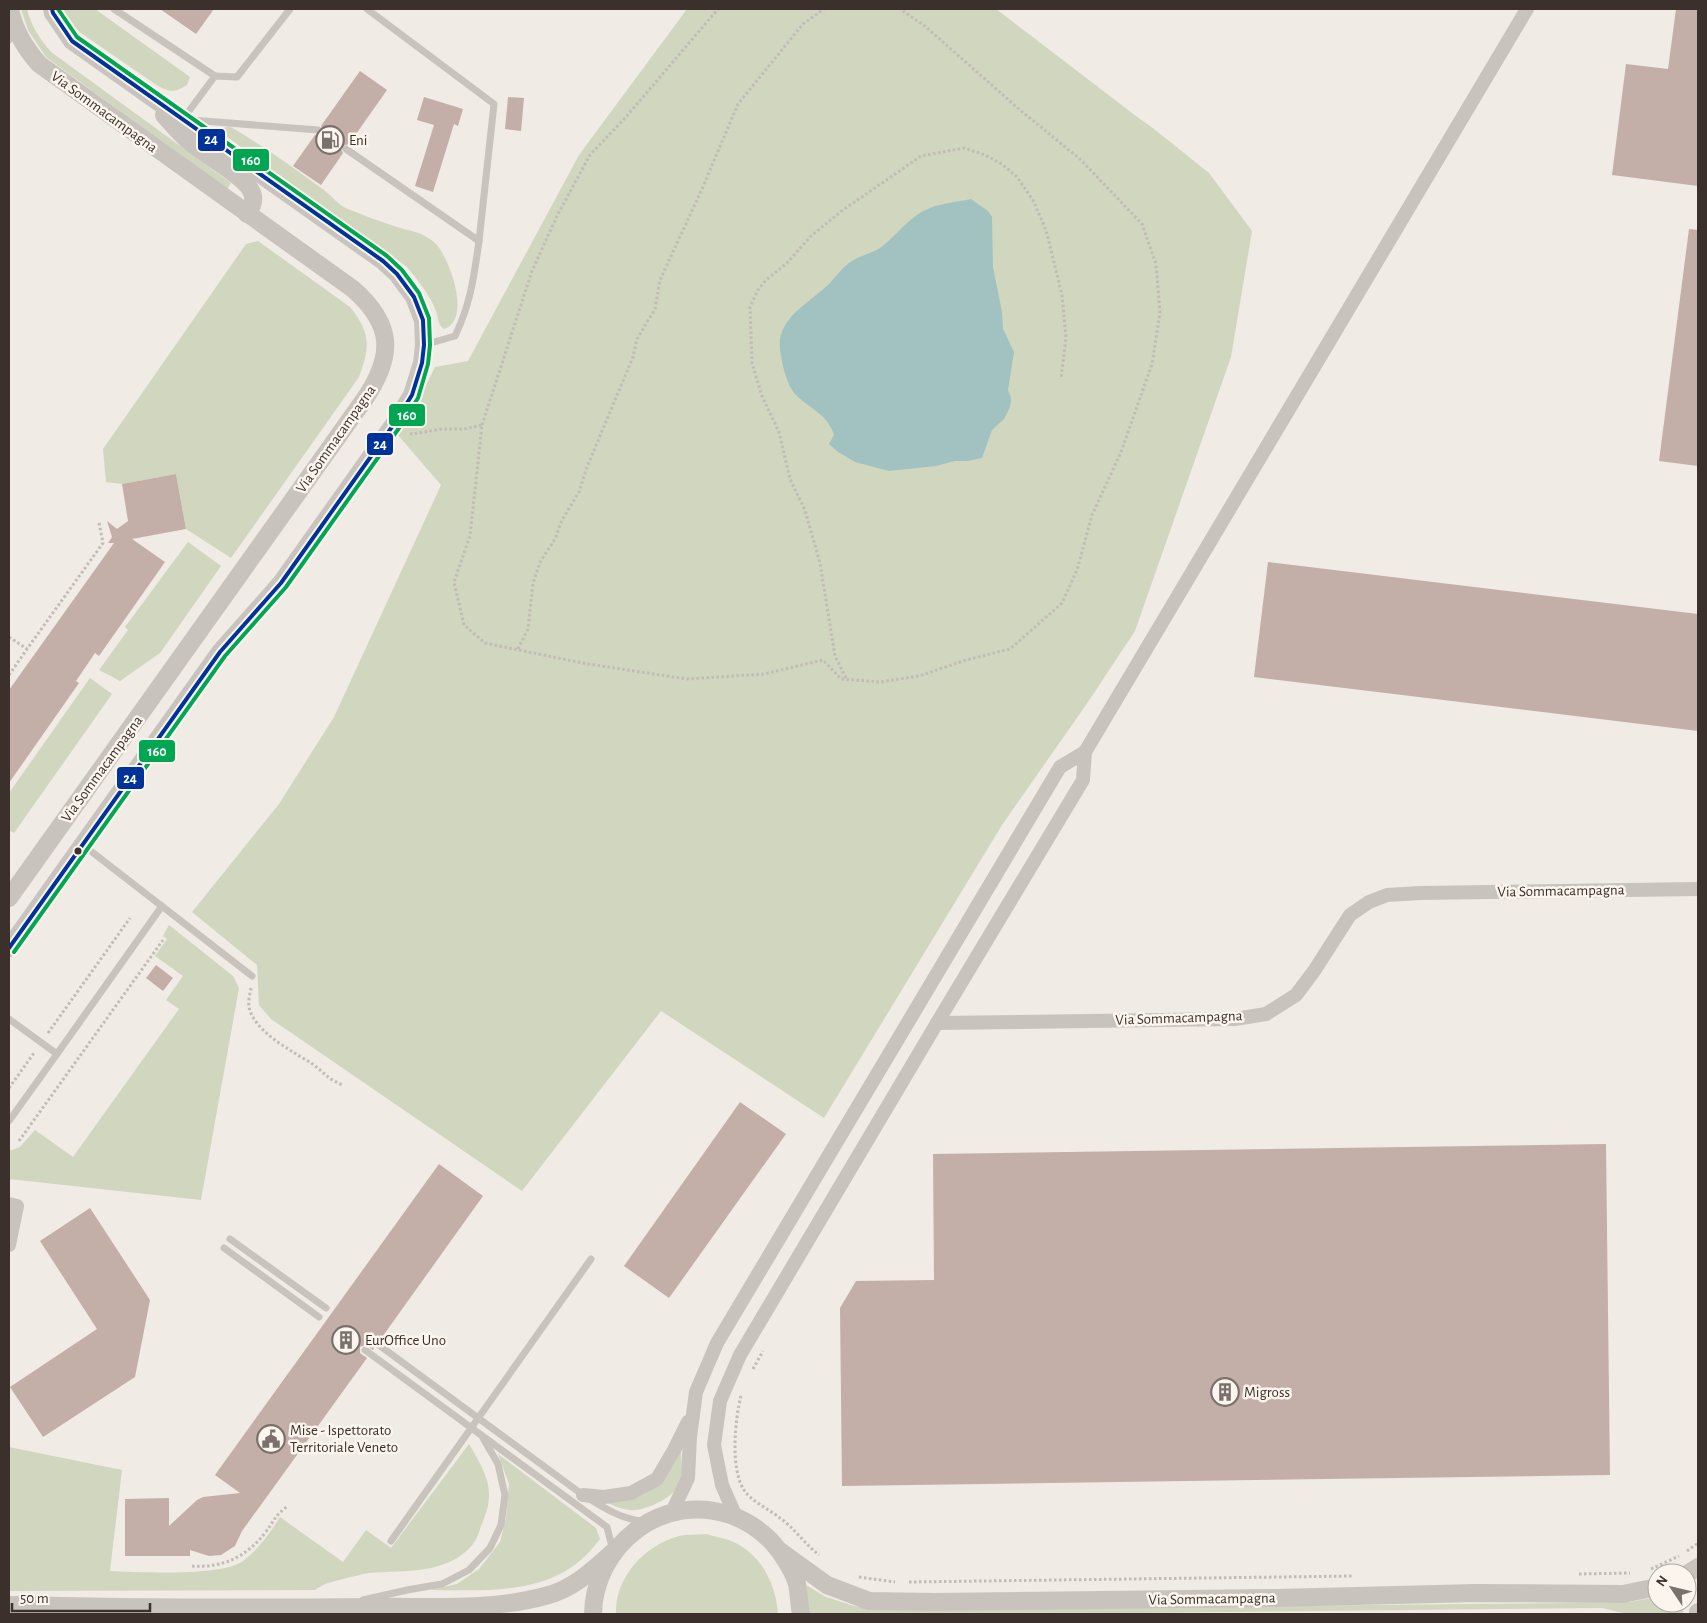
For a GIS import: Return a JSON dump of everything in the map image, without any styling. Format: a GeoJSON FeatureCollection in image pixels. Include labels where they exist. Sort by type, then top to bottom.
{"type":"FeatureCollection","features":[{"type":"Feature","properties":{"kind":"street","name":"Via Sommacampagna"},"geometry":{"type":"LineString","coordinates":[[9,948],[220,652],[281,583],[394,424],[412,395],[422,363],[424,345],[423,320],[414,297],[397,274],[383,261],[72,41],[52,9]]}},
{"type":"Feature","properties":{"kind":"street"},"geometry":{"type":"LineString","coordinates":[[664,1515],[688,1478],[690,1437],[696,1392],[717,1343],[1060,767],[1084,752],[1527,9]]}},
{"type":"Feature","properties":{"kind":"street","name":"Via Sommacampagna"},"geometry":{"type":"LineString","coordinates":[[9,898],[375,385],[382,370],[386,348],[383,329],[376,313],[353,289],[49,73],[32,56],[12,16]]}},
{"type":"Feature","properties":{"kind":"street"},"geometry":{"type":"LineString","coordinates":[[138,87],[190,142],[246,183],[253,194],[253,204],[247,214]]}},
{"type":"Feature","properties":{"kind":"street"},"geometry":{"type":"LineString","coordinates":[[736,1517],[722,1485],[714,1444],[720,1401],[740,1355],[1083,780],[1084,752]]}},
{"type":"Feature","properties":{"kind":"street","name":"Via Sommacampagna"},"geometry":{"type":"LineString","coordinates":[[937,1023],[1235,1019],[1266,1014],[1296,995],[1350,915],[1369,902],[1387,895],[1698,889]]}},
{"type":"Feature","properties":{"kind":"street"},"geometry":{"type":"LineString","coordinates":[[9,1204],[16,1206],[9,1245]]}},
{"type":"Feature","properties":{"kind":"street"},"geometry":{"type":"LineString","coordinates":[[583,1495],[604,1496],[631,1493],[657,1479],[674,1450],[693,1410]]}},
{"type":"Feature","properties":{"kind":"street","name":"Via Sommacampagna"},"geometry":{"type":"LineString","coordinates":[[9,1605],[333,1607],[514,1603],[546,1596],[566,1588],[584,1578],[614,1552],[632,1532],[664,1515],[694,1509],[715,1511],[736,1517],[761,1531],[780,1551],[827,1586],[869,1601],[1276,1598],[1476,1593],[1623,1594],[1647,1589]]}},
{"type":"Feature","properties":{"kind":"street","name":"Via Sommacampagna"},"geometry":{"type":"LineString","coordinates":[[780,1551],[796,1582],[800,1614]]}},
{"type":"Feature","properties":{"kind":"street","name":"Via Sommacampagna"},"geometry":{"type":"LineString","coordinates":[[593,1614],[598,1580],[614,1552]]}},
{"type":"Feature","properties":{"kind":"lane"},"geometry":{"type":"LineString","coordinates":[[114,9],[215,76],[237,77],[290,9]]}},
{"type":"Feature","properties":{"kind":"lane"},"geometry":{"type":"LineString","coordinates":[[367,9],[494,104],[473,288],[464,319],[455,336],[424,345]]}},
{"type":"Feature","properties":{"kind":"lane"},"geometry":{"type":"LineString","coordinates":[[9,40],[12,16]]}},
{"type":"Feature","properties":{"kind":"lane"},"geometry":{"type":"LineString","coordinates":[[183,119],[215,76]]}},
{"type":"Feature","properties":{"kind":"lane"},"geometry":{"type":"LineString","coordinates":[[183,119],[318,130]]}},
{"type":"Feature","properties":{"kind":"lane"},"geometry":{"type":"LineString","coordinates":[[346,149],[479,241]]}},
{"type":"Feature","properties":{"kind":"lane"},"geometry":{"type":"LineString","coordinates":[[83,844],[252,976]]}},
{"type":"Feature","properties":{"kind":"lane"},"geometry":{"type":"LineString","coordinates":[[9,1121],[162,906]]}},
{"type":"Feature","properties":{"kind":"lane"},"geometry":{"type":"LineString","coordinates":[[9,1019],[57,1054]]}},
{"type":"Feature","properties":{"kind":"lane"},"geometry":{"type":"LineString","coordinates":[[230,1239],[326,1308]]}},
{"type":"Feature","properties":{"kind":"lane"},"geometry":{"type":"LineString","coordinates":[[224,1248],[319,1317]]}},
{"type":"Feature","properties":{"kind":"lane"},"geometry":{"type":"LineString","coordinates":[[391,1541],[591,1259]]}},
{"type":"Feature","properties":{"kind":"lane"},"geometry":{"type":"LineString","coordinates":[[372,1340],[583,1495],[611,1512],[628,1519],[643,1521],[664,1515]]}},
{"type":"Feature","properties":{"kind":"lane"},"geometry":{"type":"LineString","coordinates":[[364,1350],[607,1528],[614,1552]]}},
{"type":"Feature","properties":{"kind":"lane"},"geometry":{"type":"LineString","coordinates":[[333,1607],[442,1584],[469,1570],[490,1548],[501,1526],[505,1495],[498,1464],[482,1435]]}},
{"type":"Feature","properties":{"kind":"path"},"geometry":{"type":"LineString","coordinates":[[718,9],[626,117],[590,155],[558,214],[532,271],[482,425],[470,536],[454,582],[464,625],[485,643],[588,664],[687,680],[764,674],[824,660],[841,678],[880,682],[919,676],[966,660],[1010,649],[1062,603],[1077,570],[1092,515],[1121,452],[1152,364],[1160,313],[1156,264],[1142,224],[1080,159],[1020,110],[926,27],[900,9]]}},
{"type":"Feature","properties":{"kind":"path"},"geometry":{"type":"LineString","coordinates":[[518,649],[528,629],[532,590],[540,562],[555,539],[562,520],[579,492],[634,357],[637,339],[656,309],[660,280],[702,189],[738,104],[802,24],[824,9]]}},
{"type":"Feature","properties":{"kind":"path"},"geometry":{"type":"LineString","coordinates":[[847,679],[835,656],[820,563],[805,510],[790,479],[778,432],[762,396],[752,363],[750,308],[758,290],[766,280],[787,263],[811,236],[843,210],[921,156],[964,148],[985,155],[1002,164],[1017,177],[1033,200],[1046,230],[1062,295],[1066,338],[1061,379]]}},
{"type":"Feature","properties":{"kind":"path"},"geometry":{"type":"LineString","coordinates":[[394,424],[412,434],[442,429],[464,429],[482,425]]}},
{"type":"Feature","properties":{"kind":"path"},"geometry":{"type":"LineString","coordinates":[[9,675],[103,543],[99,524]]}},
{"type":"Feature","properties":{"kind":"path"},"geometry":{"type":"LineString","coordinates":[[9,637],[27,649]]}},
{"type":"Feature","properties":{"kind":"path"},"geometry":{"type":"LineString","coordinates":[[48,1033],[130,918]]}},
{"type":"Feature","properties":{"kind":"path"},"geometry":{"type":"LineString","coordinates":[[20,1142],[163,940]]}},
{"type":"Feature","properties":{"kind":"path"},"geometry":{"type":"LineString","coordinates":[[252,976],[249,1007],[262,1030],[313,1065],[331,1081],[343,1086]]}},
{"type":"Feature","properties":{"kind":"path"},"geometry":{"type":"LineString","coordinates":[[9,1088],[34,1053]]}},
{"type":"Feature","properties":{"kind":"path"},"geometry":{"type":"LineString","coordinates":[[751,1372],[767,1344]]}},
{"type":"Feature","properties":{"kind":"path"},"geometry":{"type":"LineString","coordinates":[[744,1388],[736,1416],[734,1432],[736,1465],[743,1490],[782,1519],[824,1559]]}},
{"type":"Feature","properties":{"kind":"path"},"geometry":{"type":"LineString","coordinates":[[192,1566],[207,1567],[238,1558],[251,1548],[277,1514],[288,1506]]}},
{"type":"Feature","properties":{"kind":"path"},"geometry":{"type":"LineString","coordinates":[[1666,1563],[1698,1543]]}},
{"type":"Feature","properties":{"kind":"path"},"geometry":{"type":"LineString","coordinates":[[1571,1574],[1632,1573]]}},
{"type":"Feature","properties":{"kind":"path"},"geometry":{"type":"LineString","coordinates":[[856,1576],[874,1580],[900,1582],[1362,1576]]}},
{"type":"Feature","properties":{"kind":"green space"},"geometry":{"type":"Polygon","coordinates":[[[21,9],[27,9],[36,32],[51,52],[231,183],[227,189],[46,57],[28,30],[21,9]]]}},
{"type":"Feature","properties":{"kind":"green space"},"geometry":{"type":"Polygon","coordinates":[[[63,9],[95,9],[190,77],[187,85],[173,91],[158,86],[81,33],[71,24],[63,9]]]}},
{"type":"Feature","properties":{"kind":"green space"},"geometry":{"type":"Polygon","coordinates":[[[687,9],[996,9],[1209,173],[1252,231],[1231,357],[1135,631],[1002,825],[824,1118],[661,1011],[522,1191],[271,1019],[259,1005],[257,965],[192,912],[279,804],[334,717],[441,485],[397,434],[414,410],[435,367],[468,361],[579,155],[687,9]]]}},
{"type":"Feature","properties":{"kind":"green space"},"geometry":{"type":"Polygon","coordinates":[[[229,126],[289,165],[345,208],[426,236],[436,244],[447,262],[456,289],[457,314],[452,323],[444,329],[440,325],[430,299],[407,267],[223,134],[224,128],[229,126]]]}},
{"type":"Feature","properties":{"kind":"green space"},"geometry":{"type":"Polygon","coordinates":[[[258,241],[350,307],[362,325],[367,349],[359,377],[231,558],[186,529],[176,474],[122,484],[106,482],[103,449],[246,244],[258,241]]]}},
{"type":"Feature","properties":{"kind":"green space"},"geometry":{"type":"Polygon","coordinates":[[[188,542],[221,566],[160,653],[120,681],[99,670],[128,630],[125,627],[188,542]]]}},
{"type":"Feature","properties":{"kind":"green space"},"geometry":{"type":"Polygon","coordinates":[[[90,678],[112,694],[14,833],[9,830],[9,793],[90,678]]]}},
{"type":"Feature","properties":{"kind":"green space"},"geometry":{"type":"Polygon","coordinates":[[[169,925],[233,976],[239,988],[201,1200],[9,1179],[9,1151],[20,1147],[35,1130],[73,1157],[179,1009],[166,1000],[183,976],[155,956],[167,939],[163,936],[169,925]]]}},
{"type":"Feature","properties":{"kind":"green space"},"geometry":{"type":"Polygon","coordinates":[[[469,1444],[481,1465],[488,1483],[489,1493],[486,1514],[473,1544],[463,1554],[439,1566],[411,1571],[366,1573],[328,1583],[315,1590],[9,1591],[9,1447],[122,1470],[110,1571],[179,1572],[217,1569],[232,1566],[243,1561],[254,1552],[280,1517],[343,1562],[366,1530],[391,1548],[469,1444]]]}},
{"type":"Feature","properties":{"kind":"green space"},"geometry":{"type":"Polygon","coordinates":[[[681,1450],[681,1481],[673,1492],[660,1502],[652,1506],[630,1510],[604,1501],[625,1501],[654,1488],[667,1474],[681,1450]]]}},
{"type":"Feature","properties":{"kind":"green space"},"geometry":{"type":"Polygon","coordinates":[[[498,1454],[596,1528],[600,1539],[583,1558],[565,1571],[544,1581],[500,1589],[430,1590],[457,1584],[479,1569],[500,1542],[506,1518],[509,1484],[498,1454]]]}},
{"type":"Feature","properties":{"kind":"green space"},"geometry":{"type":"Polygon","coordinates":[[[706,1534],[740,1545],[758,1561],[770,1580],[777,1602],[778,1614],[616,1614],[620,1588],[626,1576],[643,1555],[654,1547],[679,1536],[706,1534]]]}},
{"type":"Feature","properties":{"kind":"green space"},"geometry":{"type":"Polygon","coordinates":[[[806,1585],[826,1597],[854,1606],[878,1610],[1574,1603],[1630,1602],[1647,1599],[1647,1613],[1683,1613],[1627,1614],[1602,1608],[1045,1614],[808,1614],[803,1586],[806,1585]]]}},
{"type":"Feature","properties":{"kind":"water"},"geometry":{"type":"Polygon","coordinates":[[[971,199],[988,211],[992,217],[993,267],[1002,312],[1003,329],[1014,352],[1008,390],[1011,398],[1010,407],[1004,419],[992,430],[982,458],[955,461],[936,466],[889,471],[855,462],[829,444],[834,435],[827,422],[818,412],[796,395],[790,386],[783,366],[780,349],[780,338],[783,329],[796,312],[828,285],[846,266],[855,259],[880,248],[916,216],[935,206],[971,199]]]}},
{"type":"Feature","properties":{"kind":"building"},"geometry":{"type":"Polygon","coordinates":[[[160,9],[214,9],[196,34],[160,9]]]}},
{"type":"Feature","properties":{"kind":"building"},"geometry":{"type":"Polygon","coordinates":[[[1676,9],[1698,9],[1698,186],[1612,175],[1626,64],[1668,69],[1676,9]]]}},
{"type":"Feature","properties":{"kind":"building"},"geometry":{"type":"Polygon","coordinates":[[[360,71],[387,90],[349,144],[342,146],[343,153],[321,185],[293,166],[315,135],[322,133],[321,126],[360,71]]]}},
{"type":"Feature","properties":{"kind":"building"},"geometry":{"type":"Polygon","coordinates":[[[424,97],[463,109],[458,126],[454,124],[433,192],[415,186],[434,125],[417,120],[424,97]]]}},
{"type":"Feature","properties":{"kind":"building"},"geometry":{"type":"Polygon","coordinates":[[[508,97],[524,98],[521,131],[505,129],[508,97]]]}},
{"type":"Feature","properties":{"kind":"building"},"geometry":{"type":"Polygon","coordinates":[[[1689,229],[1698,230],[1698,466],[1659,461],[1689,229]]]}},
{"type":"Feature","properties":{"kind":"building"},"geometry":{"type":"Polygon","coordinates":[[[176,474],[186,529],[132,539],[165,562],[99,656],[95,653],[76,681],[79,683],[9,783],[9,690],[114,543],[108,543],[112,537],[107,521],[117,529],[128,521],[122,484],[176,474]]]}},
{"type":"Feature","properties":{"kind":"building"},"geometry":{"type":"Polygon","coordinates":[[[1268,562],[1698,614],[1698,731],[1254,677],[1268,562]]]}},
{"type":"Feature","properties":{"kind":"building"},"geometry":{"type":"Polygon","coordinates":[[[156,965],[173,978],[163,991],[146,978],[156,965]]]}},
{"type":"Feature","properties":{"kind":"building"},"geometry":{"type":"Polygon","coordinates":[[[740,1102],[786,1134],[669,1298],[624,1266],[740,1102]]]}},
{"type":"Feature","properties":{"kind":"building","name":"Migross"},"geometry":{"type":"Polygon","coordinates":[[[1606,1144],[1610,1475],[842,1486],[840,1308],[856,1281],[934,1280],[933,1154],[1606,1144]]]}},
{"type":"Feature","properties":{"kind":"building","name":"EurOffice Uno"},"geometry":{"type":"Polygon","coordinates":[[[439,1164],[483,1196],[380,1340],[373,1335],[367,1337],[367,1343],[374,1348],[373,1350],[365,1345],[360,1347],[360,1353],[367,1358],[242,1531],[235,1546],[221,1555],[209,1556],[190,1550],[190,1556],[125,1556],[125,1499],[169,1498],[169,1526],[197,1500],[203,1497],[240,1493],[215,1475],[439,1164]]]}},
{"type":"Feature","properties":{"kind":"building"},"geometry":{"type":"Polygon","coordinates":[[[90,1208],[150,1300],[135,1377],[43,1437],[10,1387],[97,1329],[40,1241],[90,1208]]]}},
{"type":"Feature","properties":{"kind":"transit line","name":"24"},"geometry":{"type":"LineString","coordinates":[[9,948],[220,652],[281,583],[394,424],[412,395],[422,363],[424,345],[423,320],[414,297],[397,274],[383,261],[72,41],[52,9]]}},
{"type":"Feature","properties":{"kind":"transit line","name":"160"},"geometry":{"type":"LineString","coordinates":[[14,952],[225,656],[286,587],[399,428],[418,398],[428,364],[430,345],[429,318],[419,293],[402,270],[387,256],[77,37],[58,9]]}},
{"type":"Feature","properties":{"kind":"place","name":"Eni"},"geometry":{"type":"Point","coordinates":[330,140]}},
{"type":"Feature","properties":{"kind":"place","name":"EurOffice Uno"},"geometry":{"type":"Point","coordinates":[346,1340]}},
{"type":"Feature","properties":{"kind":"place","name":"Migross"},"geometry":{"type":"Point","coordinates":[1225,1392]}},
{"type":"Feature","properties":{"kind":"place","name":"Mise - Ispettorato Territoriale Veneto"},"geometry":{"type":"Point","coordinates":[271,1439]}}]}
